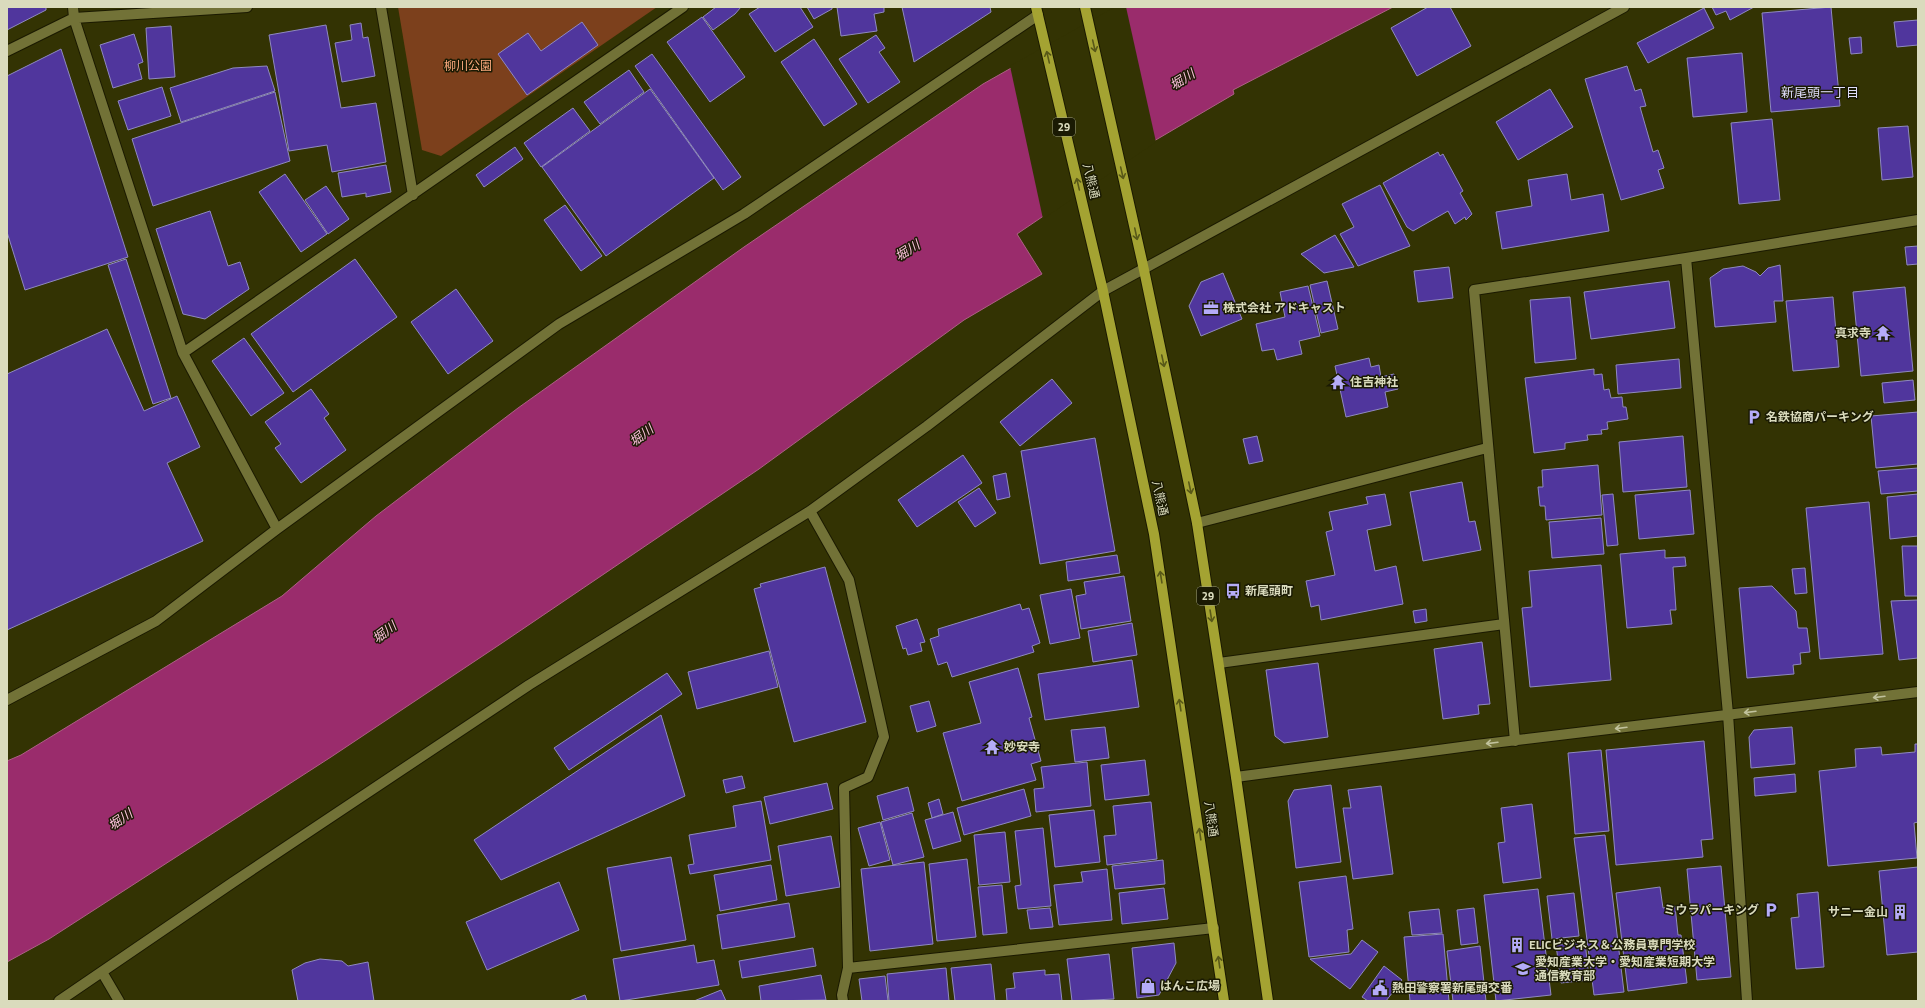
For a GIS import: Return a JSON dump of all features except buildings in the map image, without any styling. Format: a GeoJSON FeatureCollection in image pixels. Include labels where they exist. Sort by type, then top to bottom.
{"type":"FeatureCollection","features":[{"type":"Feature","properties":{"kind":"main road","name":"29"},"geometry":{"type":"LineString","coordinates":[[1085,7],[1128,196],[1197,523],[1236,777],[1268,1001]]}},
{"type":"Feature","properties":{"kind":"main road","name":"八熊通"},"geometry":{"type":"LineString","coordinates":[[1037,11],[1103,291],[1154,534],[1224,1001]]}},
{"type":"Feature","properties":{"kind":"street"},"geometry":{"type":"LineString","coordinates":[[72,7],[74,18],[183,353],[277,529]]}},
{"type":"Feature","properties":{"kind":"street"},"geometry":{"type":"LineString","coordinates":[[7,51],[74,18],[246,7]]}},
{"type":"Feature","properties":{"kind":"street"},"geometry":{"type":"LineString","coordinates":[[381,7],[413,195]]}},
{"type":"Feature","properties":{"kind":"street"},"geometry":{"type":"LineString","coordinates":[[183,353],[683,7]]}},
{"type":"Feature","properties":{"kind":"street"},"geometry":{"type":"LineString","coordinates":[[58,1001],[529,685],[810,511],[927,426],[1103,291],[1624,7]]}},
{"type":"Feature","properties":{"kind":"street"},"geometry":{"type":"LineString","coordinates":[[7,700],[156,621],[277,529],[559,324],[744,214],[1037,11]]}},
{"type":"Feature","properties":{"kind":"street"},"geometry":{"type":"LineString","coordinates":[[1515,740],[1487,448],[1474,290],[1686,258],[1918,220]]}},
{"type":"Feature","properties":{"kind":"street"},"geometry":{"type":"LineString","coordinates":[[1686,258],[1728,714],[1746,1001]]}},
{"type":"Feature","properties":{"kind":"street"},"geometry":{"type":"LineString","coordinates":[[1197,523],[1487,448]]}},
{"type":"Feature","properties":{"kind":"street"},"geometry":{"type":"LineString","coordinates":[[810,511],[849,580],[884,737],[868,777],[844,788],[848,968],[842,1001]]}},
{"type":"Feature","properties":{"kind":"street"},"geometry":{"type":"LineString","coordinates":[[1219,663],[1504,624]]}},
{"type":"Feature","properties":{"kind":"street"},"geometry":{"type":"LineString","coordinates":[[1236,777],[1515,740],[1918,692]]}},
{"type":"Feature","properties":{"kind":"street"},"geometry":{"type":"LineString","coordinates":[[848,968],[1214,928]]}},
{"type":"Feature","properties":{"kind":"street"},"geometry":{"type":"LineString","coordinates":[[102,972],[119,1001]]}},
{"type":"Feature","properties":{"kind":"green space","name":"柳川公園"},"geometry":{"type":"Polygon","coordinates":[[[398,7],[657,7],[441,156],[422,150],[398,7]]]}},
{"type":"Feature","properties":{"kind":"water","name":"堀川"},"geometry":{"type":"Polygon","coordinates":[[[1119,7],[1393,7],[1233,90],[1234,94],[1154,141],[1017,234],[1042,274],[964,320],[759,469],[331,757],[49,939],[7,962],[7,761],[21,755],[282,596],[376,516],[518,408],[744,247],[983,84],[1119,7]]]}},
{"type":"Feature","properties":{"kind":"pier"},"geometry":{"type":"Polygon","coordinates":[[[1115,7],[1126,7],[1156,142],[1043,219],[1010,66],[1115,7]]]}},
{"type":"Feature","properties":{"kind":"place","name":"株式会社 アドキャスト"},"geometry":{"type":"Point","coordinates":[1211,308]}},
{"type":"Feature","properties":{"kind":"place","name":"真求寺"},"geometry":{"type":"Point","coordinates":[1883,333]}},
{"type":"Feature","properties":{"kind":"place","name":"住吉神社"},"geometry":{"type":"Point","coordinates":[1338,382]}},
{"type":"Feature","properties":{"kind":"place","name":"名鉄協商パーキング"},"geometry":{"type":"Point","coordinates":[1754,417]}},
{"type":"Feature","properties":{"kind":"place","name":"新尾頭町"},"geometry":{"type":"Point","coordinates":[1233,591]}},
{"type":"Feature","properties":{"kind":"place","name":"妙安寺"},"geometry":{"type":"Point","coordinates":[992,747]}},
{"type":"Feature","properties":{"kind":"place","name":"ミウラパーキング"},"geometry":{"type":"Point","coordinates":[1771,910]}},
{"type":"Feature","properties":{"kind":"place","name":"サニー金山"},"geometry":{"type":"Point","coordinates":[1900,912]}},
{"type":"Feature","properties":{"kind":"place","name":"ELICビジネス＆公務員専門学校"},"geometry":{"type":"Point","coordinates":[1517,945]}},
{"type":"Feature","properties":{"kind":"place","name":"愛知産業大学・愛知産業短期大学 通信教育部"},"geometry":{"type":"Point","coordinates":[1523,969]}},
{"type":"Feature","properties":{"kind":"place","name":"はんこ広場"},"geometry":{"type":"Point","coordinates":[1148,986]}},
{"type":"Feature","properties":{"kind":"place","name":"熱田警察署新尾頭交番"},"geometry":{"type":"Point","coordinates":[1380,988]}},
{"type":"Feature","properties":{"kind":"district","name":"新尾頭一丁目"},"geometry":{"type":"Point","coordinates":[1820,92]}}]}
